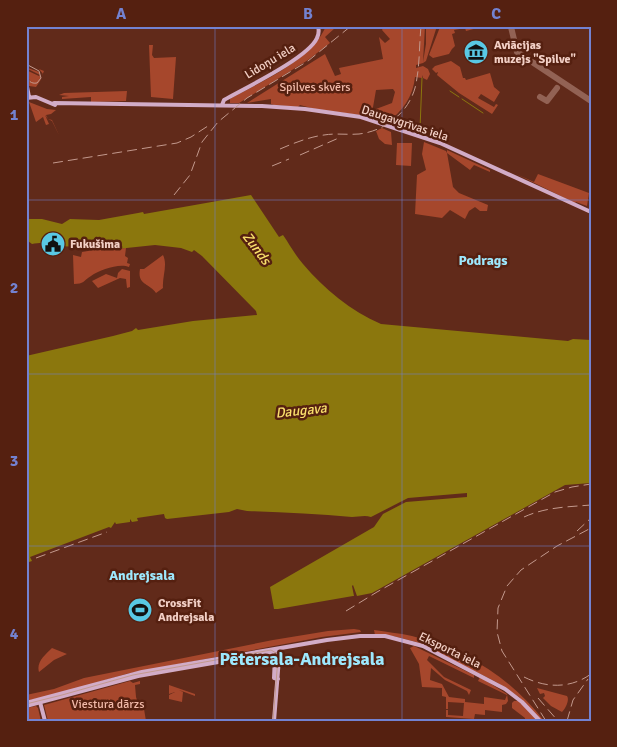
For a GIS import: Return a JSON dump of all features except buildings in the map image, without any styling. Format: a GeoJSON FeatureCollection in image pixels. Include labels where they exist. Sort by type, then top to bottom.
{"type":"FeatureCollection","features":[{"type":"Feature","properties":{"kind":"street","name":"Lidoņu iela"},"geometry":{"type":"LineString","coordinates":[[222,105],[224,100],[306,52],[318,37],[318,26]]}},
{"type":"Feature","properties":{"kind":"street"},"geometry":{"type":"LineString","coordinates":[[26,82],[28,98]]}},
{"type":"Feature","properties":{"kind":"street","name":"Daugavgrīvas iela"},"geometry":{"type":"LineString","coordinates":[[28,98],[37,97],[62,106],[128,103],[222,105],[305,109],[361,117],[440,143],[591,212]]}},
{"type":"Feature","properties":{"kind":"street","name":"Eksporta iela"},"geometry":{"type":"LineString","coordinates":[[40,701],[132,674],[327,640],[360,636],[385,636],[423,646],[505,688],[540,721]]}},
{"type":"Feature","properties":{"kind":"street"},"geometry":{"type":"LineString","coordinates":[[274,721],[278,679],[278,649]]}},
{"type":"Feature","properties":{"kind":"street","name":"Eksporta iela"},"geometry":{"type":"LineString","coordinates":[[26,704],[131,678],[270,653],[278,649]]}},
{"type":"Feature","properties":{"kind":"street"},"geometry":{"type":"LineString","coordinates":[[270,653],[275,656],[274,678],[278,679]]}},
{"type":"Feature","properties":{"kind":"street"},"geometry":{"type":"LineString","coordinates":[[40,701],[44,721]]}},
{"type":"Feature","properties":{"kind":"green space"},"geometry":{"type":"Polygon","coordinates":[[[326,26],[333,26],[335,28],[325,37],[330,43],[308,60],[239,103],[230,103],[230,99],[271,77],[298,59],[310,49],[326,26]]]}},
{"type":"Feature","properties":{"kind":"green space","name":"Spilves skvērs"},"geometry":{"type":"Polygon","coordinates":[[[384,26],[407,26],[407,28],[408,26],[425,26],[423,62],[426,26],[437,26],[426,61],[416,65],[416,68],[423,66],[428,69],[430,74],[427,80],[423,78],[423,75],[422,78],[415,77],[412,91],[406,103],[386,123],[376,117],[376,109],[392,103],[395,92],[393,89],[376,90],[372,113],[366,116],[300,105],[298,107],[274,105],[271,104],[271,99],[247,103],[325,54],[335,76],[341,74],[339,68],[383,59],[379,37],[385,43],[390,39],[382,30],[384,26]]]}},
{"type":"Feature","properties":{"kind":"green space"},"geometry":{"type":"Polygon","coordinates":[[[485,26],[466,31],[465,28],[454,30],[455,33],[452,34],[455,46],[449,54],[433,58],[429,55],[440,27],[485,26]]]}},
{"type":"Feature","properties":{"kind":"green space"},"geometry":{"type":"Polygon","coordinates":[[[149,45],[153,45],[152,55],[154,58],[176,57],[173,99],[151,97],[149,45]]]}},
{"type":"Feature","properties":{"kind":"green space"},"geometry":{"type":"Polygon","coordinates":[[[451,61],[460,67],[463,78],[466,80],[490,73],[494,87],[500,92],[494,102],[481,94],[478,98],[494,107],[496,104],[498,105],[492,114],[459,93],[437,75],[438,72],[436,73],[432,69],[435,66],[451,61]]]}},
{"type":"Feature","properties":{"kind":"green space"},"geometry":{"type":"Polygon","coordinates":[[[28,68],[39,72],[41,77],[39,82],[42,76],[40,81],[36,87],[29,86],[27,81],[31,82],[27,77],[26,70],[40,75],[28,68]]]}},
{"type":"Feature","properties":{"kind":"green space"},"geometry":{"type":"Polygon","coordinates":[[[127,91],[126,101],[91,102],[91,97],[62,99],[62,97],[69,96],[59,95],[64,93],[127,91]]]}},
{"type":"Feature","properties":{"kind":"green space"},"geometry":{"type":"Polygon","coordinates":[[[29,102],[47,109],[56,110],[46,115],[48,119],[45,115],[49,124],[46,125],[43,117],[36,122],[29,102]]]}},
{"type":"Feature","properties":{"kind":"green space"},"geometry":{"type":"Polygon","coordinates":[[[382,128],[391,132],[392,145],[385,144],[379,139],[376,131],[382,128]]]}},
{"type":"Feature","properties":{"kind":"green space"},"geometry":{"type":"Polygon","coordinates":[[[424,142],[446,151],[453,187],[459,193],[488,205],[487,211],[480,211],[475,207],[469,211],[465,219],[450,210],[442,218],[415,214],[417,175],[426,170],[422,154],[424,142]]]}},
{"type":"Feature","properties":{"kind":"green space"},"geometry":{"type":"Polygon","coordinates":[[[397,143],[412,143],[411,166],[396,165],[397,143]]]}},
{"type":"Feature","properties":{"kind":"green space"},"geometry":{"type":"Polygon","coordinates":[[[447,150],[490,170],[490,172],[474,165],[470,170],[447,153],[447,150]]]}},
{"type":"Feature","properties":{"kind":"green space"},"geometry":{"type":"Polygon","coordinates":[[[516,174],[534,182],[538,174],[589,193],[587,206],[575,203],[516,174]]]}},
{"type":"Feature","properties":{"kind":"green space"},"geometry":{"type":"Polygon","coordinates":[[[106,248],[126,248],[125,256],[128,258],[127,263],[130,264],[129,267],[120,266],[104,269],[82,283],[74,284],[73,255],[81,257],[82,252],[106,248]]]}},
{"type":"Feature","properties":{"kind":"green space"},"geometry":{"type":"Polygon","coordinates":[[[163,255],[165,263],[163,288],[156,293],[140,278],[140,269],[144,269],[163,255]]]}},
{"type":"Feature","properties":{"kind":"green space"},"geometry":{"type":"Polygon","coordinates":[[[122,269],[130,271],[130,287],[127,288],[126,279],[120,278],[98,288],[92,281],[106,274],[117,278],[118,273],[122,269]]]}},
{"type":"Feature","properties":{"kind":"green space"},"geometry":{"type":"Polygon","coordinates":[[[354,629],[361,632],[322,637],[126,674],[26,701],[26,695],[54,689],[84,678],[273,640],[328,631],[354,629]]]}},
{"type":"Feature","properties":{"kind":"green space"},"geometry":{"type":"Polygon","coordinates":[[[374,630],[412,636],[469,657],[502,678],[531,705],[544,721],[519,697],[498,683],[420,643],[393,636],[375,635],[374,630]]]}},
{"type":"Feature","properties":{"kind":"green space"},"geometry":{"type":"Polygon","coordinates":[[[414,646],[474,675],[474,678],[429,656],[427,660],[444,677],[471,690],[469,695],[467,691],[445,680],[431,668],[430,680],[442,684],[449,697],[465,699],[465,702],[484,704],[484,697],[505,700],[507,695],[478,681],[480,677],[507,694],[508,701],[502,705],[502,712],[485,710],[485,715],[475,714],[474,719],[446,717],[446,710],[448,710],[448,715],[463,716],[464,703],[448,702],[448,709],[446,709],[446,697],[442,696],[442,688],[422,687],[419,664],[410,648],[414,646]]]}},
{"type":"Feature","properties":{"kind":"green space"},"geometry":{"type":"Polygon","coordinates":[[[52,648],[67,654],[54,660],[39,672],[40,662],[52,648]]]}},
{"type":"Feature","properties":{"kind":"green space","name":"Viestura dārzs"},"geometry":{"type":"Polygon","coordinates":[[[130,681],[133,683],[140,681],[140,684],[135,685],[136,697],[137,700],[143,700],[136,704],[136,707],[143,703],[144,708],[137,711],[144,709],[146,721],[48,721],[44,705],[130,681]]]}},
{"type":"Feature","properties":{"kind":"green space"},"geometry":{"type":"Polygon","coordinates":[[[169,685],[195,694],[195,696],[179,690],[183,692],[182,702],[169,699],[169,695],[175,692],[169,694],[169,685]]]}},
{"type":"Feature","properties":{"kind":"green space"},"geometry":{"type":"Polygon","coordinates":[[[537,688],[567,696],[568,702],[566,707],[562,712],[551,706],[543,698],[545,696],[544,693],[540,694],[537,688]]]}},
{"type":"Feature","properties":{"kind":"green space"},"geometry":{"type":"Polygon","coordinates":[[[514,701],[519,701],[538,721],[525,721],[525,718],[512,708],[514,701]]]}},
{"type":"Feature","properties":{"kind":"green space"},"geometry":{"type":"Polygon","coordinates":[[[36,706],[41,721],[29,721],[27,708],[36,706]]]}},
{"type":"Feature","properties":{"kind":"water"},"geometry":{"type":"Polygon","coordinates":[[[251,195],[279,237],[283,235],[300,261],[320,282],[359,313],[381,324],[568,341],[573,339],[591,340],[591,483],[565,485],[372,593],[357,596],[353,585],[354,596],[278,609],[274,609],[270,587],[374,527],[383,514],[406,502],[467,497],[467,493],[408,498],[371,517],[237,509],[229,512],[167,519],[164,514],[137,518],[138,521],[132,522],[130,519],[130,522],[116,524],[115,522],[111,528],[109,527],[30,557],[32,561],[26,563],[26,356],[113,336],[132,331],[136,328],[138,330],[193,321],[257,315],[256,311],[194,250],[192,252],[181,248],[155,245],[117,249],[107,246],[89,249],[54,246],[54,243],[53,246],[46,243],[32,244],[28,241],[26,243],[26,219],[42,219],[62,224],[70,219],[99,220],[251,195]]]}},
{"type":"Feature","properties":{"kind":"waterway"},"geometry":{"type":"LineString","coordinates":[[420,129],[422,78]]}},
{"type":"Feature","properties":{"kind":"waterway"},"geometry":{"type":"LineString","coordinates":[[450,91],[459,97]]}},
{"type":"Feature","properties":{"kind":"waterway"},"geometry":{"type":"LineString","coordinates":[[462,99],[483,113]]}},
{"type":"Feature","properties":{"kind":"taxiway"},"geometry":{"type":"LineString","coordinates":[[511,27],[517,52],[591,101]]}},
{"type":"Feature","properties":{"kind":"taxiway"},"geometry":{"type":"LineString","coordinates":[[540,97],[547,101],[557,88]]}},
{"type":"Feature","properties":{"kind":"tram line"},"geometry":{"type":"LineString","coordinates":[[26,64],[39,71],[41,78],[37,83],[33,83],[26,75]]}},
{"type":"Feature","properties":{"kind":"tram line"},"geometry":{"type":"LineString","coordinates":[[26,704],[133,675],[271,650],[276,653],[278,658],[273,721]]}},
{"type":"Feature","properties":{"kind":"railway"},"geometry":{"type":"LineString","coordinates":[[174,195],[190,175],[202,142],[218,122],[247,98],[308,61],[351,26]]}},
{"type":"Feature","properties":{"kind":"railway"},"geometry":{"type":"LineString","coordinates":[[280,149],[318,136],[369,132],[386,125],[401,113],[412,97],[417,80],[421,26]]}},
{"type":"Feature","properties":{"kind":"railway"},"geometry":{"type":"LineString","coordinates":[[53,163],[177,143],[191,137],[211,124]]}},
{"type":"Feature","properties":{"kind":"railway"},"geometry":{"type":"LineString","coordinates":[[300,155],[341,137]]}},
{"type":"Feature","properties":{"kind":"railway"},"geometry":{"type":"LineString","coordinates":[[272,166],[289,159]]}},
{"type":"Feature","properties":{"kind":"railway"},"geometry":{"type":"LineString","coordinates":[[346,611],[555,492],[591,484]]}},
{"type":"Feature","properties":{"kind":"railway"},"geometry":{"type":"LineString","coordinates":[[524,517],[549,509],[591,505]]}},
{"type":"Feature","properties":{"kind":"railway"},"geometry":{"type":"LineString","coordinates":[[577,531],[591,518]]}},
{"type":"Feature","properties":{"kind":"railway"},"geometry":{"type":"LineString","coordinates":[[546,721],[502,651],[497,632],[498,608],[507,586],[521,570],[557,546],[591,528]]}},
{"type":"Feature","properties":{"kind":"railway"},"geometry":{"type":"LineString","coordinates":[[36,558],[107,532]]}},
{"type":"Feature","properties":{"kind":"railway"},"geometry":{"type":"LineString","coordinates":[[524,677],[532,681],[558,685],[575,682],[591,674]]}},
{"type":"Feature","properties":{"kind":"railway"},"geometry":{"type":"LineString","coordinates":[[567,721],[573,700],[588,679]]}},
{"type":"Feature","properties":{"kind":"railway"},"geometry":{"type":"LineString","coordinates":[[538,698],[558,721]]}},
{"type":"Feature","properties":{"kind":"place","name":"Aviācijas muzejs \"Spilve\""},"geometry":{"type":"Point","coordinates":[476,52]}},
{"type":"Feature","properties":{"kind":"place","name":"Fukušima"},"geometry":{"type":"Point","coordinates":[53,244]}},
{"type":"Feature","properties":{"kind":"place","name":"CrossFit Andrejsala"},"geometry":{"type":"Point","coordinates":[140,610]}},
{"type":"Feature","properties":{"kind":"district","name":"Podrags"},"geometry":{"type":"Point","coordinates":[483,260]}},
{"type":"Feature","properties":{"kind":"district","name":"Andrejsala"},"geometry":{"type":"Point","coordinates":[142,575]}},
{"type":"Feature","properties":{"kind":"district","name":"Pētersala-Andrejsala"},"geometry":{"type":"Point","coordinates":[302,659]}},
{"type":"Feature","properties":{"kind":"water label","name":"Zunds"},"geometry":{"type":"Point","coordinates":[257,248]}},
{"type":"Feature","properties":{"kind":"water label","name":"Daugava"},"geometry":{"type":"Point","coordinates":[301,410]}}]}
